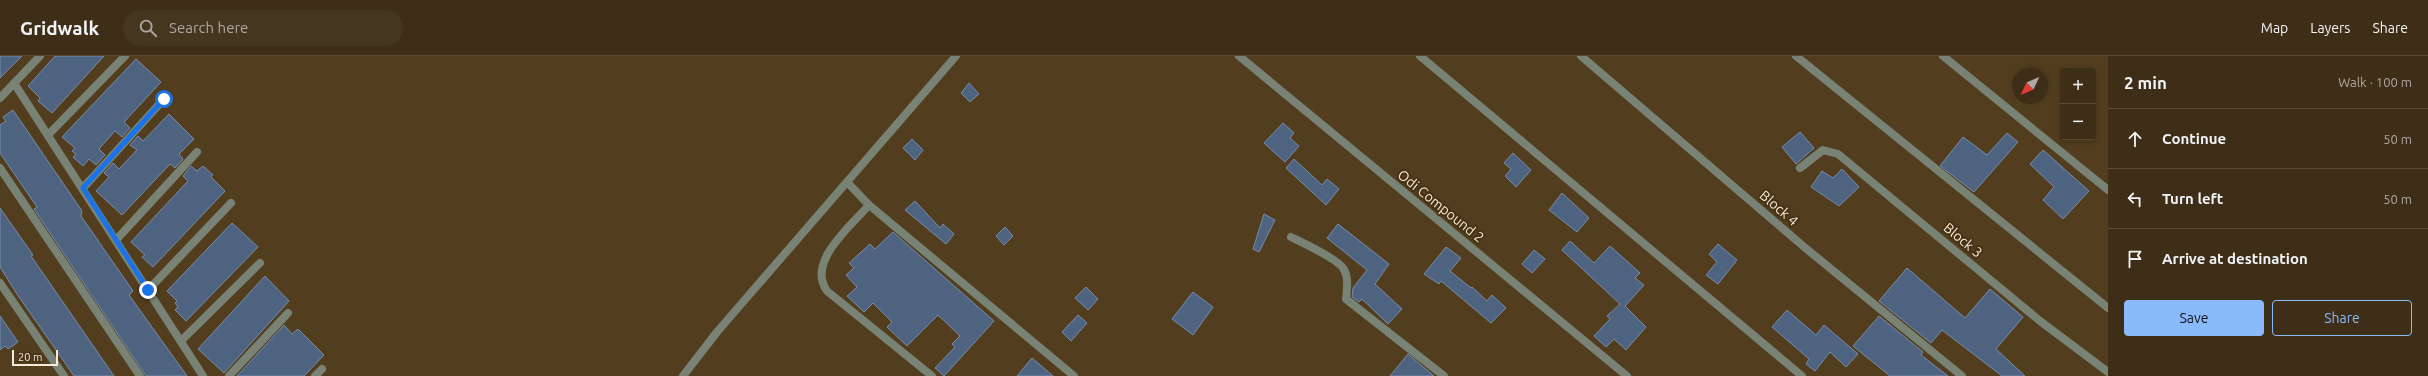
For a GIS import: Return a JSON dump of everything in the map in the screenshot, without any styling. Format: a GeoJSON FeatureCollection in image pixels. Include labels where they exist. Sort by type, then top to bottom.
{"type":"FeatureCollection","features":[{"type":"Feature","properties":{"kind":"street"},"geometry":{"type":"LineString","coordinates":[[0,98],[40,56]]}},
{"type":"Feature","properties":{"kind":"street"},"geometry":{"type":"LineString","coordinates":[[48,135],[125,56]]}},
{"type":"Feature","properties":{"kind":"street"},"geometry":{"type":"LineString","coordinates":[[684,376],[717,332],[956,56]]}},
{"type":"Feature","properties":{"kind":"street","name":"Odi Compound 2"},"geometry":{"type":"LineString","coordinates":[[1239,56],[1627,376]]}},
{"type":"Feature","properties":{"kind":"street"},"geometry":{"type":"LineString","coordinates":[[1420,56],[1802,376]]}},
{"type":"Feature","properties":{"kind":"street","name":"Block 4"},"geometry":{"type":"LineString","coordinates":[[1581,56],[1803,246],[1962,376]]}},
{"type":"Feature","properties":{"kind":"street"},"geometry":{"type":"LineString","coordinates":[[1796,56],[2108,308]]}},
{"type":"Feature","properties":{"kind":"street"},"geometry":{"type":"LineString","coordinates":[[1943,56],[2108,190]]}},
{"type":"Feature","properties":{"kind":"street"},"geometry":{"type":"LineString","coordinates":[[14,82],[203,376]]}},
{"type":"Feature","properties":{"kind":"street"},"geometry":{"type":"LineString","coordinates":[[83,188],[164,99]]}},
{"type":"Feature","properties":{"kind":"street","name":"Block 3"},"geometry":{"type":"LineString","coordinates":[[1800,168],[1823,150],[1838,154],[2040,321],[2108,372]]}},
{"type":"Feature","properties":{"kind":"street"},"geometry":{"type":"LineString","coordinates":[[116,240],[197,152]]}},
{"type":"Feature","properties":{"kind":"street"},"geometry":{"type":"LineString","coordinates":[[0,168],[140,376]]}},
{"type":"Feature","properties":{"kind":"street"},"geometry":{"type":"LineString","coordinates":[[847,182],[869,205],[1074,376]]}},
{"type":"Feature","properties":{"kind":"street"},"geometry":{"type":"LineString","coordinates":[[148,290],[230,203]]}},
{"type":"Feature","properties":{"kind":"street"},"geometry":{"type":"LineString","coordinates":[[869,205],[828,253],[820,271],[821,282],[827,291],[932,376]]}},
{"type":"Feature","properties":{"kind":"street"},"geometry":{"type":"LineString","coordinates":[[1291,237],[1314,248],[1343,268],[1348,283],[1346,299],[1444,376]]}},
{"type":"Feature","properties":{"kind":"street"},"geometry":{"type":"LineString","coordinates":[[181,341],[260,263]]}},
{"type":"Feature","properties":{"kind":"street"},"geometry":{"type":"LineString","coordinates":[[0,283],[64,376]]}},
{"type":"Feature","properties":{"kind":"street"},"geometry":{"type":"LineString","coordinates":[[228,376],[288,313]]}},
{"type":"Feature","properties":{"kind":"street"},"geometry":{"type":"LineString","coordinates":[[316,376],[322,369]]}},
{"type":"Feature","properties":{"kind":"building"},"geometry":{"type":"Polygon","coordinates":[[[0,56],[22,56],[0,78],[0,56]]]}},
{"type":"Feature","properties":{"kind":"building"},"geometry":{"type":"Polygon","coordinates":[[[55,56],[104,56],[52,113],[38,101],[40,98],[28,86],[55,56]]]}},
{"type":"Feature","properties":{"kind":"building"},"geometry":{"type":"Polygon","coordinates":[[[136,59],[161,82],[124,122],[130,128],[122,137],[115,131],[99,149],[105,155],[96,165],[89,159],[83,166],[73,157],[76,154],[72,151],[75,148],[62,137],[136,59]]]}},
{"type":"Feature","properties":{"kind":"building"},"geometry":{"type":"Polygon","coordinates":[[[969,83],[979,94],[970,102],[961,93],[969,83]]]}},
{"type":"Feature","properties":{"kind":"building"},"geometry":{"type":"Polygon","coordinates":[[[13,110],[82,211],[81,216],[133,291],[129,295],[187,376],[146,376],[34,209],[37,207],[0,153],[0,125],[6,121],[3,117],[13,110]]]}},
{"type":"Feature","properties":{"kind":"building"},"geometry":{"type":"Polygon","coordinates":[[[169,114],[194,139],[179,154],[183,159],[175,168],[170,164],[122,215],[96,191],[109,177],[104,173],[113,163],[119,169],[137,150],[130,145],[138,136],[143,141],[169,114]]]}},
{"type":"Feature","properties":{"kind":"building"},"geometry":{"type":"Polygon","coordinates":[[[1283,123],[1294,133],[1290,138],[1299,146],[1285,162],[1264,143],[1283,123]]]}},
{"type":"Feature","properties":{"kind":"building"},"geometry":{"type":"Polygon","coordinates":[[[1800,132],[1814,148],[1796,164],[1782,147],[1800,132]]]}},
{"type":"Feature","properties":{"kind":"building"},"geometry":{"type":"Polygon","coordinates":[[[2007,133],[2018,142],[1974,192],[1940,166],[1963,137],[1987,155],[2007,133]]]}},
{"type":"Feature","properties":{"kind":"building"},"geometry":{"type":"Polygon","coordinates":[[[912,139],[923,150],[915,160],[903,148],[912,139]]]}},
{"type":"Feature","properties":{"kind":"building"},"geometry":{"type":"Polygon","coordinates":[[[2043,150],[2089,191],[2063,219],[2043,200],[2054,187],[2030,164],[2043,150]]]}},
{"type":"Feature","properties":{"kind":"building"},"geometry":{"type":"Polygon","coordinates":[[[1513,153],[1531,170],[1516,187],[1505,176],[1511,169],[1504,163],[1513,153]]]}},
{"type":"Feature","properties":{"kind":"building"},"geometry":{"type":"Polygon","coordinates":[[[1294,159],[1322,185],[1327,179],[1339,189],[1326,205],[1286,168],[1294,159]]]}},
{"type":"Feature","properties":{"kind":"building"},"geometry":{"type":"Polygon","coordinates":[[[191,166],[197,171],[203,166],[213,175],[211,177],[225,191],[153,267],[142,257],[145,255],[131,242],[188,181],[183,176],[191,166]]]}},
{"type":"Feature","properties":{"kind":"building"},"geometry":{"type":"Polygon","coordinates":[[[1842,169],[1859,187],[1839,206],[1811,187],[1822,171],[1833,178],[1842,169]]]}},
{"type":"Feature","properties":{"kind":"building"},"geometry":{"type":"Polygon","coordinates":[[[1562,193],[1589,218],[1577,232],[1549,210],[1562,193]]]}},
{"type":"Feature","properties":{"kind":"building"},"geometry":{"type":"Polygon","coordinates":[[[915,201],[940,228],[943,224],[954,234],[946,244],[905,210],[915,201]]]}},
{"type":"Feature","properties":{"kind":"building"},"geometry":{"type":"Polygon","coordinates":[[[0,208],[33,255],[31,256],[114,376],[74,376],[17,294],[0,267],[0,208]]]}},
{"type":"Feature","properties":{"kind":"building"},"geometry":{"type":"Polygon","coordinates":[[[1264,214],[1275,220],[1259,252],[1253,249],[1264,214]]]}},
{"type":"Feature","properties":{"kind":"building"},"geometry":{"type":"Polygon","coordinates":[[[232,223],[258,247],[186,321],[175,310],[178,307],[175,303],[177,301],[167,291],[232,223]]]}},
{"type":"Feature","properties":{"kind":"building"},"geometry":{"type":"Polygon","coordinates":[[[1338,224],[1389,264],[1375,284],[1402,309],[1388,324],[1362,299],[1359,302],[1352,297],[1353,288],[1367,270],[1327,238],[1338,224]]]}},
{"type":"Feature","properties":{"kind":"building"},"geometry":{"type":"Polygon","coordinates":[[[1005,227],[1013,236],[1004,245],[996,236],[1005,227]]]}},
{"type":"Feature","properties":{"kind":"building"},"geometry":{"type":"Polygon","coordinates":[[[893,232],[994,321],[944,376],[935,368],[955,347],[952,344],[960,336],[938,315],[907,346],[887,327],[892,322],[873,303],[864,312],[847,296],[857,287],[846,275],[854,268],[849,263],[870,244],[875,249],[893,232]]]}},
{"type":"Feature","properties":{"kind":"building"},"geometry":{"type":"Polygon","coordinates":[[[1570,241],[1594,263],[1610,246],[1640,273],[1635,278],[1644,285],[1625,306],[1646,327],[1626,350],[1614,339],[1606,347],[1594,336],[1610,319],[1607,316],[1620,304],[1562,250],[1570,241]]]}},
{"type":"Feature","properties":{"kind":"building"},"geometry":{"type":"Polygon","coordinates":[[[1718,244],[1737,260],[1718,284],[1706,275],[1717,262],[1709,254],[1718,244]]]}},
{"type":"Feature","properties":{"kind":"building"},"geometry":{"type":"Polygon","coordinates":[[[1446,247],[1461,258],[1450,271],[1471,288],[1472,287],[1487,301],[1492,295],[1506,308],[1491,323],[1441,281],[1439,284],[1424,274],[1446,247]]]}},
{"type":"Feature","properties":{"kind":"building"},"geometry":{"type":"Polygon","coordinates":[[[1534,250],[1545,259],[1532,273],[1522,264],[1534,250]]]}},
{"type":"Feature","properties":{"kind":"building"},"geometry":{"type":"Polygon","coordinates":[[[1907,268],[1965,318],[1990,289],[2023,317],[1996,349],[2025,376],[2002,376],[1942,330],[1931,343],[1879,301],[1907,268]]]}},
{"type":"Feature","properties":{"kind":"building"},"geometry":{"type":"Polygon","coordinates":[[[265,276],[289,301],[224,373],[198,349],[265,276]]]}},
{"type":"Feature","properties":{"kind":"building"},"geometry":{"type":"Polygon","coordinates":[[[1086,287],[1098,299],[1088,310],[1075,298],[1086,287]]]}},
{"type":"Feature","properties":{"kind":"building"},"geometry":{"type":"Polygon","coordinates":[[[1193,292],[1213,307],[1193,335],[1172,319],[1193,292]]]}},
{"type":"Feature","properties":{"kind":"building"},"geometry":{"type":"Polygon","coordinates":[[[1787,310],[1816,335],[1824,325],[1858,354],[1846,367],[1830,352],[1815,371],[1806,364],[1809,359],[1772,327],[1787,310]]]}},
{"type":"Feature","properties":{"kind":"building"},"geometry":{"type":"Polygon","coordinates":[[[1078,315],[1087,323],[1071,341],[1062,332],[1078,315]]]}},
{"type":"Feature","properties":{"kind":"building"},"geometry":{"type":"Polygon","coordinates":[[[0,316],[18,342],[8,349],[5,346],[0,350],[0,316]]]}},
{"type":"Feature","properties":{"kind":"building"},"geometry":{"type":"Polygon","coordinates":[[[1879,316],[1923,352],[1921,355],[1948,376],[1890,376],[1853,346],[1879,316]]]}},
{"type":"Feature","properties":{"kind":"building"},"geometry":{"type":"Polygon","coordinates":[[[284,325],[292,334],[298,329],[324,355],[304,376],[237,376],[284,325]]]}},
{"type":"Feature","properties":{"kind":"building"},"geometry":{"type":"Polygon","coordinates":[[[1408,354],[1434,376],[1390,376],[1408,354]]]}},
{"type":"Feature","properties":{"kind":"building"},"geometry":{"type":"Polygon","coordinates":[[[1032,358],[1053,376],[1017,376],[1032,358]]]}},
{"type":"Feature","properties":{"kind":"route"},"geometry":{"type":"LineString","coordinates":[[148,290],[83,188],[164,99]]}}]}
